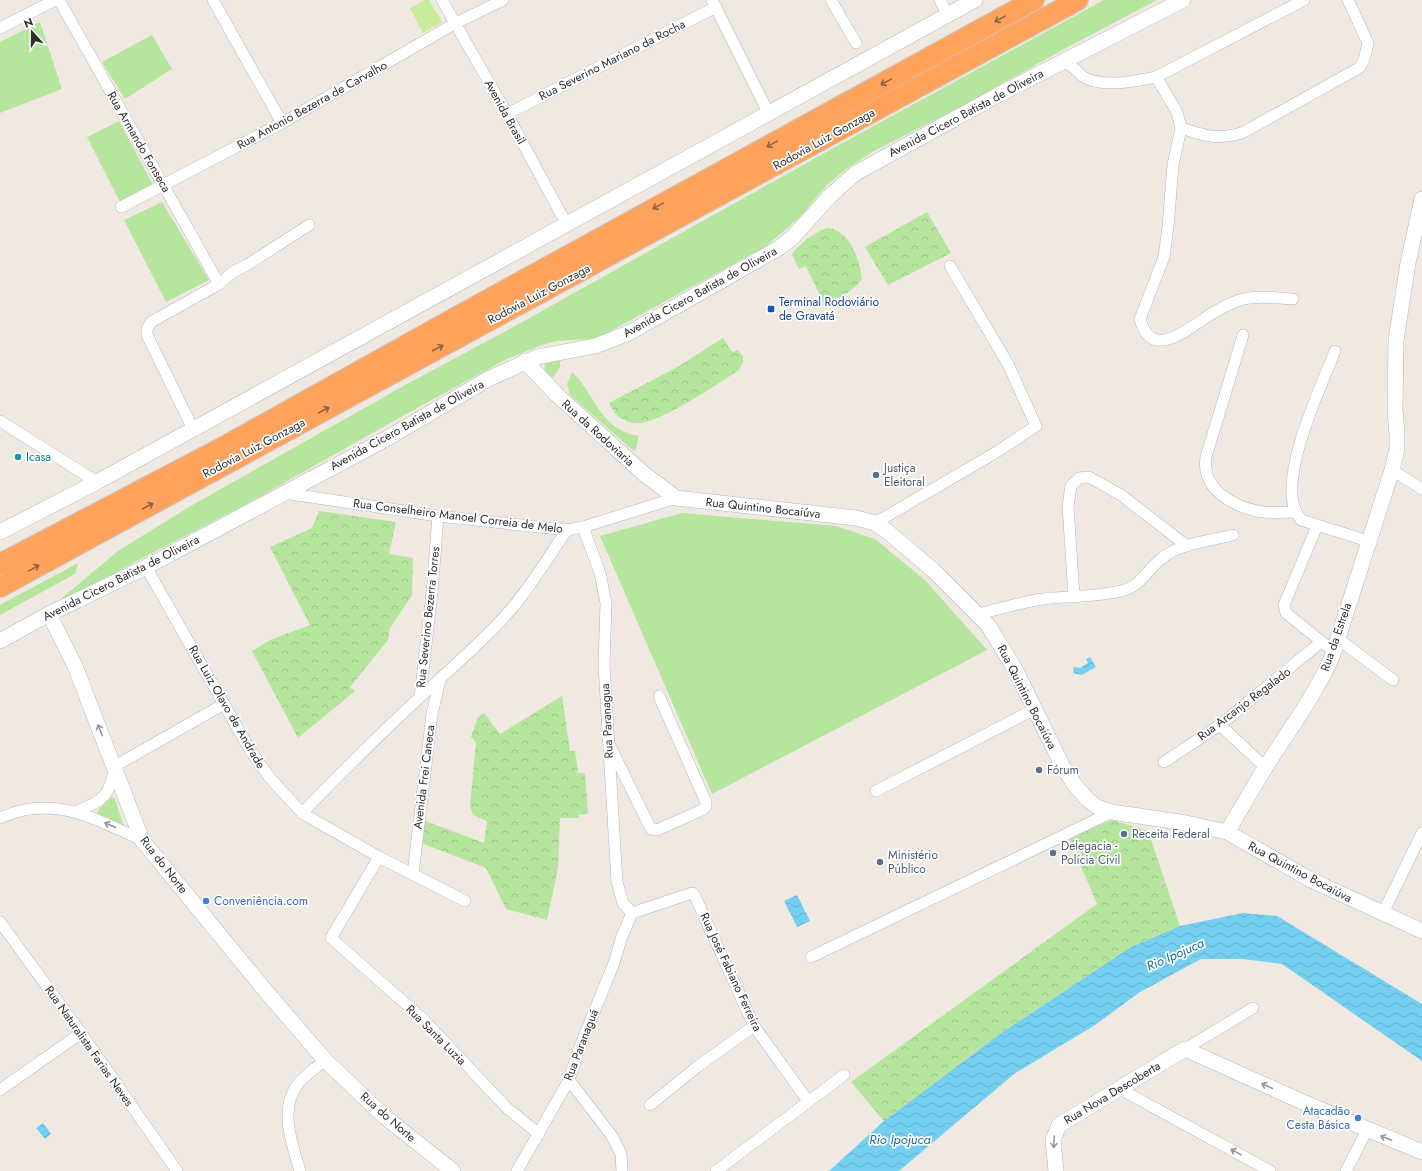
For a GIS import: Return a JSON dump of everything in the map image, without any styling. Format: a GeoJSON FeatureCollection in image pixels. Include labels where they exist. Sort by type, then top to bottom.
{"type":"FeatureCollection","features":[{"type":"Feature","properties":{"kind":"highway","name":"Rodovia Luiz Gonzaga"},"geometry":{"type":"LineString","coordinates":[[0,564],[225,446],[465,312],[1034,0]]}},
{"type":"Feature","properties":{"kind":"highway","name":"Rodovia Luiz Gonzaga"},"geometry":{"type":"LineString","coordinates":[[0,587],[1078,0]]}},
{"type":"Feature","properties":{"kind":"main road"},"geometry":{"type":"LineString","coordinates":[[0,532],[97,482],[975,0]]}},
{"type":"Feature","properties":{"kind":"main road","name":"Avenida Cicero Batista de Oliveira"},"geometry":{"type":"LineString","coordinates":[[0,641],[49,614],[146,567],[386,439],[488,379],[525,361],[544,355],[595,346],[629,333],[779,248],[793,237],[830,196],[856,173],[998,95],[1183,0]]}},
{"type":"Feature","properties":{"kind":"main road","name":"Rua da Estrela"},"geometry":{"type":"LineString","coordinates":[[1227,832],[1303,711],[1325,672],[1331,644],[1392,470],[1397,434],[1395,409],[1396,340],[1408,263],[1422,199]]}},
{"type":"Feature","properties":{"kind":"main road","name":"Rua da Rodoviaria"},"geometry":{"type":"LineString","coordinates":[[525,361],[557,395],[643,473],[676,498]]}},
{"type":"Feature","properties":{"kind":"main road","name":"Rua Quintino Bocaiúva"},"geometry":{"type":"LineString","coordinates":[[676,498],[856,518],[875,523],[888,532],[934,571],[988,625],[1012,665],[1063,767],[1074,784],[1092,803],[1112,812],[1186,823],[1227,832],[1311,880],[1422,931]]}},
{"type":"Feature","properties":{"kind":"main road","name":"Rua do Norte"},"geometry":{"type":"LineString","coordinates":[[49,614],[74,666],[115,766],[142,840],[264,989],[325,1060],[385,1118],[453,1171]]}},
{"type":"Feature","properties":{"kind":"main road"},"geometry":{"type":"LineString","coordinates":[[1185,1049],[1367,1130],[1422,1152]]}},
{"type":"Feature","properties":{"kind":"main road","name":"Rua Nova Descoberta"},"geometry":{"type":"LineString","coordinates":[[1056,1171],[1053,1140],[1059,1125],[1185,1049]]}},
{"type":"Feature","properties":{"kind":"street"},"geometry":{"type":"LineString","coordinates":[[0,28],[55,0]]}},
{"type":"Feature","properties":{"kind":"street","name":"Rua Armando Fonseca"},"geometry":{"type":"LineString","coordinates":[[59,0],[219,284]]}},
{"type":"Feature","properties":{"kind":"street"},"geometry":{"type":"LineString","coordinates":[[213,0],[282,123]]}},
{"type":"Feature","properties":{"kind":"street","name":"Avenida Brasil"},"geometry":{"type":"LineString","coordinates":[[442,0],[454,24],[507,114],[567,225]]}},
{"type":"Feature","properties":{"kind":"street","name":"Rua Antonio Bezerra de Carvalho"},"geometry":{"type":"LineString","coordinates":[[120,207],[282,123],[454,24],[503,0]]}},
{"type":"Feature","properties":{"kind":"street"},"geometry":{"type":"LineString","coordinates":[[831,0],[856,43]]}},
{"type":"Feature","properties":{"kind":"street"},"geometry":{"type":"LineString","coordinates":[[940,0],[948,16]]}},
{"type":"Feature","properties":{"kind":"street"},"geometry":{"type":"LineString","coordinates":[[1066,61],[1084,77],[1104,82],[1125,83],[1156,77],[1304,0]]}},
{"type":"Feature","properties":{"kind":"street"},"geometry":{"type":"LineString","coordinates":[[1181,128],[1212,138],[1225,138],[1242,133],[1359,68],[1366,55],[1368,43],[1348,0]]}},
{"type":"Feature","properties":{"kind":"street"},"geometry":{"type":"LineString","coordinates":[[714,4],[769,114]]}},
{"type":"Feature","properties":{"kind":"street","name":"Rua Severino Mariano da Rocha"},"geometry":{"type":"LineString","coordinates":[[507,114],[714,4]]}},
{"type":"Feature","properties":{"kind":"street"},"geometry":{"type":"LineString","coordinates":[[1156,77],[1177,112],[1181,128],[1173,164],[1164,257],[1142,310],[1140,319],[1142,326],[1151,338],[1159,341],[1168,340],[1176,337],[1210,315],[1243,299],[1293,299]]}},
{"type":"Feature","properties":{"kind":"street"},"geometry":{"type":"LineString","coordinates":[[192,429],[147,335],[147,329],[151,322],[219,284],[233,272],[247,265],[309,225]]}},
{"type":"Feature","properties":{"kind":"street"},"geometry":{"type":"LineString","coordinates":[[875,523],[995,453],[1036,426],[1008,364],[950,266]]}},
{"type":"Feature","properties":{"kind":"street"},"geometry":{"type":"LineString","coordinates":[[1243,335],[1206,457],[1207,476],[1212,486],[1233,504],[1264,512],[1296,512]]}},
{"type":"Feature","properties":{"kind":"street"},"geometry":{"type":"LineString","coordinates":[[1335,351],[1308,422],[1296,460],[1292,494],[1296,512],[1301,520],[1368,541]]}},
{"type":"Feature","properties":{"kind":"street"},"geometry":{"type":"LineString","coordinates":[[0,421],[97,482]]}},
{"type":"Feature","properties":{"kind":"street"},"geometry":{"type":"LineString","coordinates":[[1392,470],[1422,490]]}},
{"type":"Feature","properties":{"kind":"street"},"geometry":{"type":"LineString","coordinates":[[1074,596],[1068,506],[1071,486],[1079,478],[1089,477],[1121,495],[1186,546]]}},
{"type":"Feature","properties":{"kind":"street","name":"Rua Conselheiro Manoel Correia de Melo"},"geometry":{"type":"LineString","coordinates":[[284,493],[438,516],[567,530],[583,528],[676,498]]}},
{"type":"Feature","properties":{"kind":"street","name":"Rua Severino Bezerra Torres"},"geometry":{"type":"LineString","coordinates":[[302,813],[420,697],[432,593],[438,516]]}},
{"type":"Feature","properties":{"kind":"street"},"geometry":{"type":"LineString","coordinates":[[1317,526],[1284,605],[1286,613],[1331,644],[1393,680]]}},
{"type":"Feature","properties":{"kind":"street","name":"Rua Paranagua"},"geometry":{"type":"LineString","coordinates":[[583,528],[600,573],[606,603],[604,665],[617,882],[623,903],[632,913]]}},
{"type":"Feature","properties":{"kind":"street"},"geometry":{"type":"LineString","coordinates":[[420,697],[440,680],[512,608],[567,530]]}},
{"type":"Feature","properties":{"kind":"street"},"geometry":{"type":"LineString","coordinates":[[978,614],[1026,602],[1109,593],[1132,587],[1140,582],[1162,558],[1186,546],[1233,535]]}},
{"type":"Feature","properties":{"kind":"street","name":"Rua Luiz Olavo de Andrade"},"geometry":{"type":"LineString","coordinates":[[146,567],[250,750],[270,778],[302,813],[379,857],[465,901]]}},
{"type":"Feature","properties":{"kind":"street","name":"Rua Arcanjo Regalado"},"geometry":{"type":"LineString","coordinates":[[1164,762],[1220,725],[1331,644]]}},
{"type":"Feature","properties":{"kind":"street","name":"Avenida Frei Caneca"},"geometry":{"type":"LineString","coordinates":[[413,874],[432,714],[440,680]]}},
{"type":"Feature","properties":{"kind":"street"},"geometry":{"type":"LineString","coordinates":[[608,742],[650,829],[657,830],[702,810],[706,806],[706,802],[658,696]]}},
{"type":"Feature","properties":{"kind":"street"},"geometry":{"type":"LineString","coordinates":[[77,811],[90,806],[102,798],[112,787],[115,766],[224,704]]}},
{"type":"Feature","properties":{"kind":"street"},"geometry":{"type":"LineString","coordinates":[[876,791],[1035,709]]}},
{"type":"Feature","properties":{"kind":"street"},"geometry":{"type":"LineString","coordinates":[[1220,725],[1266,768]]}},
{"type":"Feature","properties":{"kind":"street"},"geometry":{"type":"LineString","coordinates":[[0,818],[22,811],[41,808],[77,811],[142,840]]}},
{"type":"Feature","properties":{"kind":"street"},"geometry":{"type":"LineString","coordinates":[[811,957],[1112,812]]}},
{"type":"Feature","properties":{"kind":"street"},"geometry":{"type":"LineString","coordinates":[[1383,913],[1422,833]]}},
{"type":"Feature","properties":{"kind":"street","name":"Rua Santa Luzia"},"geometry":{"type":"LineString","coordinates":[[379,857],[331,938],[424,1020],[492,1093],[539,1134]]}},
{"type":"Feature","properties":{"kind":"street","name":"Rua José Fabiano Ferreira"},"geometry":{"type":"LineString","coordinates":[[632,913],[692,893],[694,894],[754,1026],[808,1101]]}},
{"type":"Feature","properties":{"kind":"street","name":"Rua Paranaguá"},"geometry":{"type":"LineString","coordinates":[[517,1171],[569,1080],[579,1049],[614,963],[622,936],[632,913]]}},
{"type":"Feature","properties":{"kind":"street","name":"Rua Naturalista Farias Neves"},"geometry":{"type":"LineString","coordinates":[[0,922],[81,1033],[177,1171]]}},
{"type":"Feature","properties":{"kind":"street"},"geometry":{"type":"LineString","coordinates":[[1185,1049],[1252,1008]]}},
{"type":"Feature","properties":{"kind":"street"},"geometry":{"type":"LineString","coordinates":[[650,1104],[697,1067],[754,1026]]}},
{"type":"Feature","properties":{"kind":"street"},"geometry":{"type":"LineString","coordinates":[[0,1090],[81,1033]]}},
{"type":"Feature","properties":{"kind":"street"},"geometry":{"type":"LineString","coordinates":[[300,1171],[289,1133],[287,1112],[290,1097],[298,1084],[325,1060]]}},
{"type":"Feature","properties":{"kind":"street"},"geometry":{"type":"LineString","coordinates":[[716,1171],[844,1075]]}},
{"type":"Feature","properties":{"kind":"street"},"geometry":{"type":"LineString","coordinates":[[569,1080],[612,1136],[621,1154],[622,1171]]}},
{"type":"Feature","properties":{"kind":"street"},"geometry":{"type":"LineString","coordinates":[[1120,1089],[1270,1171]]}},
{"type":"Feature","properties":{"kind":"street"},"geometry":{"type":"LineString","coordinates":[[1346,1171],[1367,1130]]}},
{"type":"Feature","properties":{"kind":"green space"},"geometry":{"type":"Polygon","coordinates":[[[425,0],[429,0],[442,22],[423,33],[410,8],[425,0]]]}},
{"type":"Feature","properties":{"kind":"green space"},"geometry":{"type":"Polygon","coordinates":[[[1104,0],[1157,0],[1075,43],[964,105],[872,152],[845,170],[827,185],[801,216],[765,247],[602,336],[589,339],[557,341],[542,345],[507,359],[243,506],[133,563],[66,601],[62,598],[118,551],[189,507],[407,384],[515,326],[837,146],[1104,0]]]}},
{"type":"Feature","properties":{"kind":"green space"},"geometry":{"type":"Polygon","coordinates":[[[40,22],[62,89],[0,113],[0,42],[40,22]]]}},
{"type":"Feature","properties":{"kind":"green space"},"geometry":{"type":"Polygon","coordinates":[[[152,35],[172,69],[125,99],[102,62],[152,35]]]}},
{"type":"Feature","properties":{"kind":"green space"},"geometry":{"type":"Polygon","coordinates":[[[119,121],[154,187],[121,204],[87,137],[119,121]]]}},
{"type":"Feature","properties":{"kind":"green space"},"geometry":{"type":"Polygon","coordinates":[[[162,202],[209,280],[166,302],[124,220],[162,202]]]}},
{"type":"Feature","properties":{"kind":"green space"},"geometry":{"type":"Polygon","coordinates":[[[927,212],[951,253],[888,285],[865,247],[927,212]]]}},
{"type":"Feature","properties":{"kind":"green space"},"geometry":{"type":"Polygon","coordinates":[[[827,228],[842,234],[848,240],[859,263],[862,279],[850,291],[824,304],[806,266],[799,269],[792,254],[808,239],[827,228]]]}},
{"type":"Feature","properties":{"kind":"green space"},"geometry":{"type":"Polygon","coordinates":[[[723,338],[732,352],[738,350],[743,356],[743,362],[739,370],[703,394],[671,411],[644,422],[634,423],[625,421],[613,410],[609,403],[679,366],[723,338]]]}},
{"type":"Feature","properties":{"kind":"green space"},"geometry":{"type":"Polygon","coordinates":[[[552,358],[560,361],[560,367],[553,378],[545,372],[545,365],[552,358]]]}},
{"type":"Feature","properties":{"kind":"green space"},"geometry":{"type":"Polygon","coordinates":[[[572,372],[580,381],[606,419],[625,432],[639,436],[635,452],[570,395],[567,384],[572,372]]]}},
{"type":"Feature","properties":{"kind":"green space"},"geometry":{"type":"Polygon","coordinates":[[[319,511],[396,522],[389,554],[413,558],[412,595],[390,628],[388,640],[350,687],[355,691],[298,738],[252,651],[270,640],[310,625],[270,547],[312,528],[319,511]]]}},
{"type":"Feature","properties":{"kind":"green space"},"geometry":{"type":"Polygon","coordinates":[[[682,513],[836,526],[875,539],[925,580],[987,650],[712,794],[600,536],[682,513]]]}},
{"type":"Feature","properties":{"kind":"green space"},"geometry":{"type":"Polygon","coordinates":[[[78,563],[75,574],[0,615],[0,605],[78,563]]]}},
{"type":"Feature","properties":{"kind":"green space"},"geometry":{"type":"Polygon","coordinates":[[[562,696],[570,751],[575,751],[578,773],[585,773],[588,813],[579,815],[578,818],[560,818],[558,868],[547,920],[506,909],[486,868],[421,843],[423,820],[484,843],[487,821],[473,815],[470,806],[476,742],[471,737],[478,717],[484,713],[500,734],[562,696]]]}},
{"type":"Feature","properties":{"kind":"green space"},"geometry":{"type":"Polygon","coordinates":[[[112,797],[115,799],[125,830],[95,816],[100,808],[112,797]]]}},
{"type":"Feature","properties":{"kind":"green space"},"geometry":{"type":"Polygon","coordinates":[[[1112,820],[1148,831],[1180,926],[1131,947],[1000,1034],[884,1121],[851,1082],[1097,904],[1069,838],[1112,820]]]}},
{"type":"Feature","properties":{"kind":"water"},"geometry":{"type":"Polygon","coordinates":[[[1090,657],[1096,667],[1082,675],[1073,673],[1074,667],[1080,668],[1088,663],[1086,659],[1090,657]]]}},
{"type":"Feature","properties":{"kind":"water"},"geometry":{"type":"Polygon","coordinates":[[[797,895],[810,921],[797,927],[784,901],[797,895]]]}},
{"type":"Feature","properties":{"kind":"water","name":"Rio Ipojuca"},"geometry":{"type":"Polygon","coordinates":[[[1243,913],[1277,916],[1422,1004],[1422,1061],[1282,964],[1243,959],[1201,959],[1140,992],[1095,1025],[1014,1074],[899,1171],[829,1171],[884,1121],[1000,1034],[1131,947],[1180,926],[1243,913]]]}},
{"type":"Feature","properties":{"kind":"water"},"geometry":{"type":"Polygon","coordinates":[[[43,1123],[51,1134],[45,1139],[36,1128],[43,1123]]]}},
{"type":"Feature","properties":{"kind":"place","name":"Terminal Rodoviário de Gravatá"},"geometry":{"type":"Point","coordinates":[771,309]}},
{"type":"Feature","properties":{"kind":"place","name":"Icasa"},"geometry":{"type":"Point","coordinates":[18,457]}},
{"type":"Feature","properties":{"kind":"place","name":"Justiça Eleitoral"},"geometry":{"type":"Point","coordinates":[876,475]}},
{"type":"Feature","properties":{"kind":"place","name":"Fórum"},"geometry":{"type":"Point","coordinates":[1039,770]}},
{"type":"Feature","properties":{"kind":"place","name":"Receita Federal"},"geometry":{"type":"Point","coordinates":[1124,834]}},
{"type":"Feature","properties":{"kind":"place","name":"Delegacia - Polícia Civil"},"geometry":{"type":"Point","coordinates":[1053,853]}},
{"type":"Feature","properties":{"kind":"place","name":"Ministério Público"},"geometry":{"type":"Point","coordinates":[880,862]}},
{"type":"Feature","properties":{"kind":"place","name":"Conveniência.com"},"geometry":{"type":"Point","coordinates":[206,901]}},
{"type":"Feature","properties":{"kind":"place","name":"Atacadão Cesta Básica"},"geometry":{"type":"Point","coordinates":[1358,1118]}}]}
